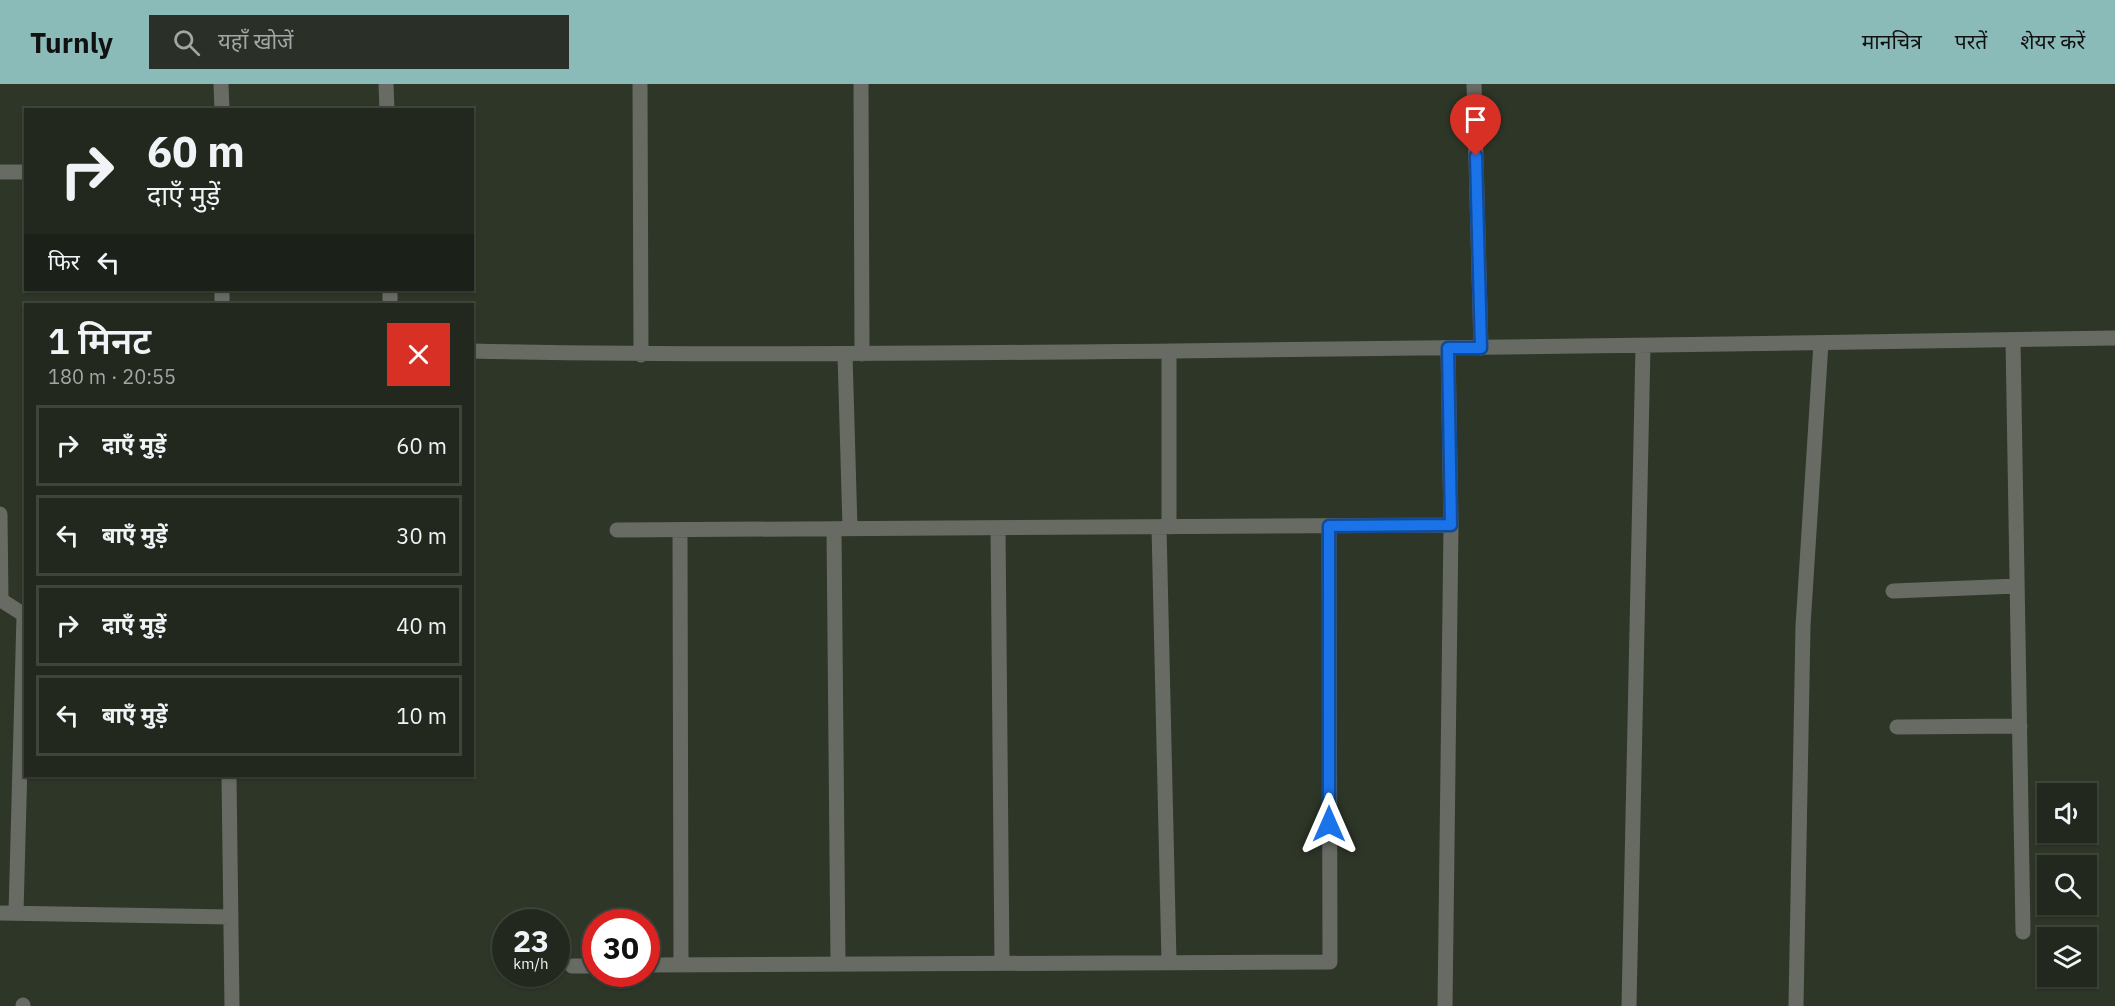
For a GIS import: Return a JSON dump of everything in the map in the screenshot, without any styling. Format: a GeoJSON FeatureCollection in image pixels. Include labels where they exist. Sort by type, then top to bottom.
{"type":"FeatureCollection","features":[{"type":"Feature","properties":{"kind":"street"},"geometry":{"type":"LineString","coordinates":[[222,84],[222,108]]}},
{"type":"Feature","properties":{"kind":"street"},"geometry":{"type":"LineString","coordinates":[[386,84],[387,108]]}},
{"type":"Feature","properties":{"kind":"street"},"geometry":{"type":"LineString","coordinates":[[640,84],[641,354]]}},
{"type":"Feature","properties":{"kind":"street"},"geometry":{"type":"LineString","coordinates":[[861,84],[862,354]]}},
{"type":"Feature","properties":{"kind":"street"},"geometry":{"type":"LineString","coordinates":[[1474,84],[1481,348]]}},
{"type":"Feature","properties":{"kind":"street"},"geometry":{"type":"LineString","coordinates":[[0,172],[24,172]]}},
{"type":"Feature","properties":{"kind":"street"},"geometry":{"type":"LineString","coordinates":[[474,351],[862,354],[1643,346],[2115,338]]}},
{"type":"Feature","properties":{"kind":"street"},"geometry":{"type":"LineString","coordinates":[[2013,340],[2024,932]]}},
{"type":"Feature","properties":{"kind":"street"},"geometry":{"type":"LineString","coordinates":[[1796,1006],[1803,626],[1821,343]]}},
{"type":"Feature","properties":{"kind":"street"},"geometry":{"type":"LineString","coordinates":[[1629,1006],[1643,346]]}},
{"type":"Feature","properties":{"kind":"street"},"geometry":{"type":"LineString","coordinates":[[1445,1006],[1451,525],[1448,348]]}},
{"type":"Feature","properties":{"kind":"street"},"geometry":{"type":"LineString","coordinates":[[1169,351],[1164,527],[1169,962]]}},
{"type":"Feature","properties":{"kind":"street"},"geometry":{"type":"LineString","coordinates":[[845,354],[850,528]]}},
{"type":"Feature","properties":{"kind":"street"},"geometry":{"type":"LineString","coordinates":[[0,514],[1,600],[24,615]]}},
{"type":"Feature","properties":{"kind":"street"},"geometry":{"type":"LineString","coordinates":[[617,530],[1451,525]]}},
{"type":"Feature","properties":{"kind":"street"},"geometry":{"type":"LineString","coordinates":[[660,965],[1330,962],[1329,526]]}},
{"type":"Feature","properties":{"kind":"street"},"geometry":{"type":"LineString","coordinates":[[998,528],[1002,963]]}},
{"type":"Feature","properties":{"kind":"street"},"geometry":{"type":"LineString","coordinates":[[834,529],[838,964]]}},
{"type":"Feature","properties":{"kind":"street"},"geometry":{"type":"LineString","coordinates":[[680,530],[681,965]]}},
{"type":"Feature","properties":{"kind":"street"},"geometry":{"type":"LineString","coordinates":[[1893,591],[2017,586]]}},
{"type":"Feature","properties":{"kind":"street"},"geometry":{"type":"LineString","coordinates":[[16,913],[24,649]]}},
{"type":"Feature","properties":{"kind":"street"},"geometry":{"type":"LineString","coordinates":[[1897,727],[2020,726]]}},
{"type":"Feature","properties":{"kind":"street"},"geometry":{"type":"LineString","coordinates":[[229,777],[232,1006]]}},
{"type":"Feature","properties":{"kind":"street"},"geometry":{"type":"LineString","coordinates":[[0,913],[231,917]]}},
{"type":"Feature","properties":{"kind":"street"},"geometry":{"type":"LineString","coordinates":[[572,966],[582,966]]}},
{"type":"Feature","properties":{"kind":"route"},"geometry":{"type":"LineString","coordinates":[[1329,824],[1329,526],[1451,525],[1448,348],[1481,348],[1476,156]]}}]}
